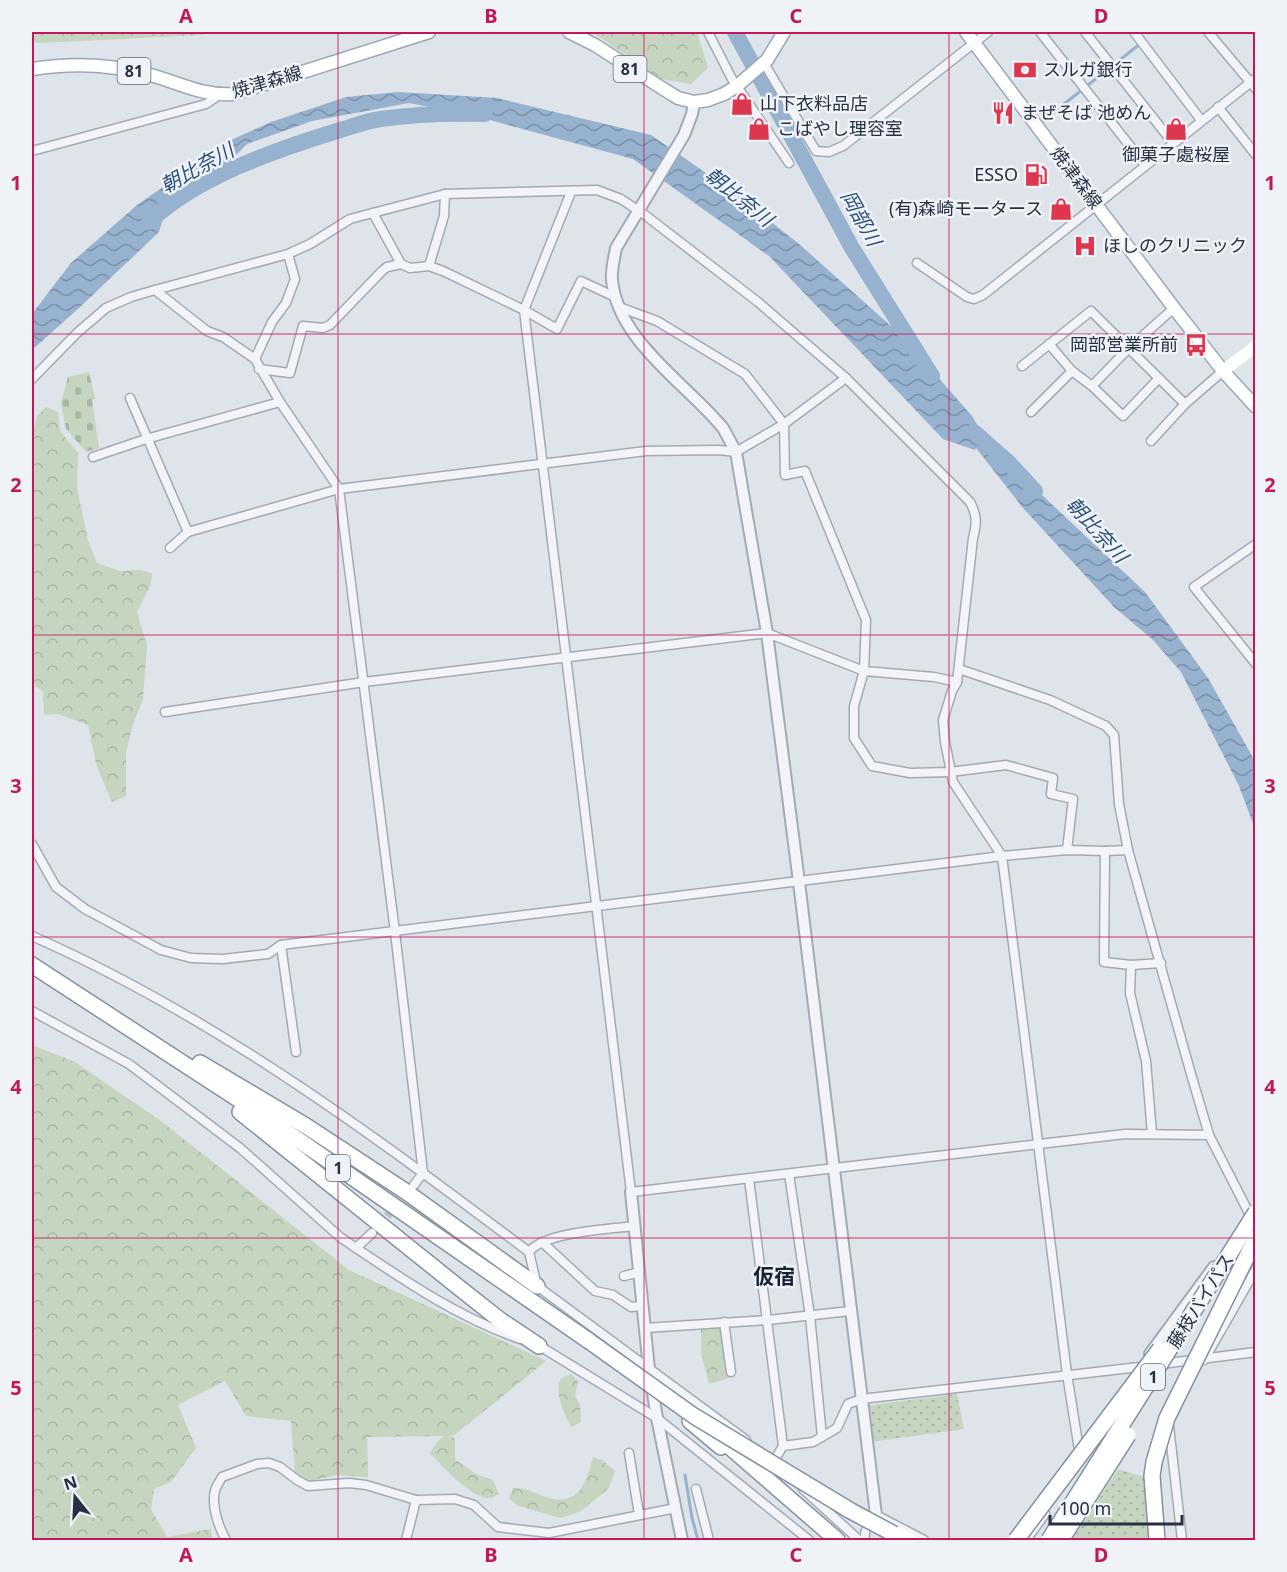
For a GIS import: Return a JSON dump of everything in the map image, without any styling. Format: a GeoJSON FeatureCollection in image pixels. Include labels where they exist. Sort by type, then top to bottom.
{"type":"FeatureCollection","features":[{"type":"Feature","properties":{"kind":"highway","name":"1"},"geometry":{"type":"LineString","coordinates":[[32,965],[258,1112],[586,1344]]}},
{"type":"Feature","properties":{"kind":"highway"},"geometry":{"type":"LineString","coordinates":[[32,978],[240,1112],[586,1344],[741,1456],[837,1540]]}},
{"type":"Feature","properties":{"kind":"highway"},"geometry":{"type":"LineString","coordinates":[[84,1000],[151,1034],[306,1126],[405,1191],[537,1286]]}},
{"type":"Feature","properties":{"kind":"highway"},"geometry":{"type":"LineString","coordinates":[[240,1112],[470,1296],[539,1346]]}},
{"type":"Feature","properties":{"kind":"highway","name":"藤枝バイパス"},"geometry":{"type":"LineString","coordinates":[[1049,1540],[1255,1218]]}},
{"type":"Feature","properties":{"kind":"highway","name":"藤枝バイパス"},"geometry":{"type":"LineString","coordinates":[[1061,1540],[1255,1218]]}},
{"type":"Feature","properties":{"kind":"highway"},"geometry":{"type":"LineString","coordinates":[[1157,1540],[1152,1476],[1167,1418],[1256,1238]]}},
{"type":"Feature","properties":{"kind":"highway","name":"1"},"geometry":{"type":"LineString","coordinates":[[1016,1540],[1226,1261]]}},
{"type":"Feature","properties":{"kind":"highway"},"geometry":{"type":"LineString","coordinates":[[692,1419],[827,1540]]}},
{"type":"Feature","properties":{"kind":"highway"},"geometry":{"type":"LineString","coordinates":[[692,1419],[851,1511],[909,1540]]}},
{"type":"Feature","properties":{"kind":"main road","name":"焼津森線"},"geometry":{"type":"LineString","coordinates":[[32,69],[68,65],[98,66],[148,74],[198,92],[233,94],[429,32]]}},
{"type":"Feature","properties":{"kind":"main road","name":"81"},"geometry":{"type":"LineString","coordinates":[[569,32],[595,45],[672,94],[694,102]]}},
{"type":"Feature","properties":{"kind":"main road"},"geometry":{"type":"LineString","coordinates":[[694,102],[724,94],[739,84],[763,64],[784,32]]}},
{"type":"Feature","properties":{"kind":"main road","name":"焼津森線"},"geometry":{"type":"LineString","coordinates":[[966,32],[1174,308],[1256,407]]}},
{"type":"Feature","properties":{"kind":"main road"},"geometry":{"type":"LineString","coordinates":[[1224,370],[1256,345]]}},
{"type":"Feature","properties":{"kind":"street"},"geometry":{"type":"LineString","coordinates":[[708,32],[714,48],[789,163]]}},
{"type":"Feature","properties":{"kind":"street"},"geometry":{"type":"LineString","coordinates":[[763,64],[816,151],[824,153],[835,151],[843,146],[988,32]]}},
{"type":"Feature","properties":{"kind":"street"},"geometry":{"type":"LineString","coordinates":[[1040,32],[1145,165]]}},
{"type":"Feature","properties":{"kind":"street"},"geometry":{"type":"LineString","coordinates":[[1085,32],[1173,144]]}},
{"type":"Feature","properties":{"kind":"street"},"geometry":{"type":"LineString","coordinates":[[1134,32],[1201,120]]}},
{"type":"Feature","properties":{"kind":"street"},"geometry":{"type":"LineString","coordinates":[[917,263],[967,297],[974,299],[989,291],[1201,120],[1254,83],[1208,32]]}},
{"type":"Feature","properties":{"kind":"street"},"geometry":{"type":"LineString","coordinates":[[32,151],[206,104],[219,95]]}},
{"type":"Feature","properties":{"kind":"street"},"geometry":{"type":"LineString","coordinates":[[694,102],[689,123],[680,141],[616,248],[612,282],[617,302],[636,337],[716,419],[736,452],[766,633],[799,882],[876,1515],[867,1528],[864,1535],[865,1540]]}},
{"type":"Feature","properties":{"kind":"street"},"geometry":{"type":"LineString","coordinates":[[1218,107],[1256,155]]}},
{"type":"Feature","properties":{"kind":"street"},"geometry":{"type":"LineString","coordinates":[[32,379],[77,333],[106,308],[155,290],[288,255],[350,219],[445,194],[597,190],[640,206],[758,302],[846,378],[970,501],[976,513],[977,522],[973,538],[957,682],[943,720],[945,742],[952,783],[1002,856],[1067,1374],[1081,1462]]}},
{"type":"Feature","properties":{"kind":"street"},"geometry":{"type":"LineString","coordinates":[[571,192],[524,310],[631,1192],[649,1369],[682,1540]]}},
{"type":"Feature","properties":{"kind":"street"},"geometry":{"type":"LineString","coordinates":[[429,266],[444,216],[445,194]]}},
{"type":"Feature","properties":{"kind":"street"},"geometry":{"type":"LineString","coordinates":[[373,213],[401,264]]}},
{"type":"Feature","properties":{"kind":"street"},"geometry":{"type":"LineString","coordinates":[[255,359],[272,322],[286,303],[295,279],[288,255]]}},
{"type":"Feature","properties":{"kind":"street"},"geometry":{"type":"LineString","coordinates":[[259,369],[290,373],[303,326],[330,325],[387,267],[401,264],[410,268],[429,266],[443,271],[524,310],[557,329],[581,281],[617,302],[657,321],[745,374],[784,424],[785,475],[805,471],[866,620],[864,671],[854,706],[855,738],[872,766],[910,773],[950,772],[1006,765],[1053,778],[1051,794],[1073,799],[1067,850]]}},
{"type":"Feature","properties":{"kind":"street"},"geometry":{"type":"LineString","coordinates":[[155,290],[207,331],[223,337],[255,359],[280,402],[339,489],[423,1173],[414,1185]]}},
{"type":"Feature","properties":{"kind":"street"},"geometry":{"type":"LineString","coordinates":[[1092,386],[1129,348],[1174,308]]}},
{"type":"Feature","properties":{"kind":"street"},"geometry":{"type":"LineString","coordinates":[[1022,366],[1091,311],[1185,404]]}},
{"type":"Feature","properties":{"kind":"street"},"geometry":{"type":"LineString","coordinates":[[1049,344],[1072,371],[1124,416],[1159,378]]}},
{"type":"Feature","properties":{"kind":"street"},"geometry":{"type":"LineString","coordinates":[[1150,441],[1185,404],[1224,370]]}},
{"type":"Feature","properties":{"kind":"street"},"geometry":{"type":"LineString","coordinates":[[1031,412],[1072,371]]}},
{"type":"Feature","properties":{"kind":"street"},"geometry":{"type":"LineString","coordinates":[[170,548],[188,532],[339,489],[646,451],[719,450],[736,452],[784,424],[846,378]]}},
{"type":"Feature","properties":{"kind":"street"},"geometry":{"type":"LineString","coordinates":[[130,398],[188,532]]}},
{"type":"Feature","properties":{"kind":"street"},"geometry":{"type":"LineString","coordinates":[[93,456],[280,402]]}},
{"type":"Feature","properties":{"kind":"street"},"geometry":{"type":"LineString","coordinates":[[1256,544],[1194,587],[1256,664]]}},
{"type":"Feature","properties":{"kind":"street"},"geometry":{"type":"LineString","coordinates":[[165,712],[364,682],[766,633],[864,671],[934,677],[957,682]]}},
{"type":"Feature","properties":{"kind":"street"},"geometry":{"type":"LineString","coordinates":[[959,669],[1050,700],[1106,726],[1114,735],[1119,804],[1128,850],[1209,1135],[1255,1218],[1140,1367],[1081,1462],[1026,1540]]}},
{"type":"Feature","properties":{"kind":"street"},"geometry":{"type":"LineString","coordinates":[[32,844],[56,887],[85,909],[161,950],[191,958],[223,959],[268,954],[281,945],[1002,856],[1067,850],[1128,850]]}},
{"type":"Feature","properties":{"kind":"street"},"geometry":{"type":"LineString","coordinates":[[1105,851],[1104,962],[1131,965],[1161,963]]}},
{"type":"Feature","properties":{"kind":"street"},"geometry":{"type":"LineString","coordinates":[[32,936],[77,956],[286,1076],[530,1250],[537,1286],[767,1456],[859,1540]]}},
{"type":"Feature","properties":{"kind":"street"},"geometry":{"type":"LineString","coordinates":[[281,945],[296,1052]]}},
{"type":"Feature","properties":{"kind":"street"},"geometry":{"type":"LineString","coordinates":[[1131,965],[1130,993],[1146,1061],[1152,1134]]}},
{"type":"Feature","properties":{"kind":"street"},"geometry":{"type":"LineString","coordinates":[[32,1011],[129,1064],[240,1148],[340,1238],[426,1294],[480,1323],[539,1346],[657,1418],[809,1540]]}},
{"type":"Feature","properties":{"kind":"street"},"geometry":{"type":"LineString","coordinates":[[631,1192],[1125,1134],[1209,1135]]}},
{"type":"Feature","properties":{"kind":"street"},"geometry":{"type":"LineString","coordinates":[[789,1174],[810,1316],[822,1437]]}},
{"type":"Feature","properties":{"kind":"street"},"geometry":{"type":"LineString","coordinates":[[748,1179],[783,1446],[777,1456]]}},
{"type":"Feature","properties":{"kind":"street"},"geometry":{"type":"LineString","coordinates":[[530,1250],[552,1238],[635,1226]]}},
{"type":"Feature","properties":{"kind":"street"},"geometry":{"type":"LineString","coordinates":[[356,1248],[372,1233]]}},
{"type":"Feature","properties":{"kind":"street"},"geometry":{"type":"LineString","coordinates":[[542,1242],[594,1291],[613,1295],[631,1307],[642,1306]]}},
{"type":"Feature","properties":{"kind":"street"},"geometry":{"type":"LineString","coordinates":[[1182,1540],[1169,1434],[1170,1419],[1181,1391],[1205,1358],[1256,1269]]}},
{"type":"Feature","properties":{"kind":"street"},"geometry":{"type":"LineString","coordinates":[[624,1276],[640,1272]]}},
{"type":"Feature","properties":{"kind":"street"},"geometry":{"type":"LineString","coordinates":[[645,1328],[768,1320],[850,1311]]}},
{"type":"Feature","properties":{"kind":"street"},"geometry":{"type":"LineString","coordinates":[[724,1322],[731,1372]]}},
{"type":"Feature","properties":{"kind":"street"},"geometry":{"type":"LineString","coordinates":[[783,1446],[813,1442],[837,1428],[848,1404],[861,1399],[1256,1352]]}},
{"type":"Feature","properties":{"kind":"street"},"geometry":{"type":"LineString","coordinates":[[629,1453],[639,1514]]}},
{"type":"Feature","properties":{"kind":"street"},"geometry":{"type":"LineString","coordinates":[[226,1540],[216,1511],[214,1492],[222,1477],[258,1464],[269,1463],[280,1467],[308,1486],[349,1483],[366,1485],[416,1500],[455,1499],[474,1505],[498,1527],[549,1533],[676,1508]]}},
{"type":"Feature","properties":{"kind":"street"},"geometry":{"type":"LineString","coordinates":[[696,1490],[709,1540]]}},
{"type":"Feature","properties":{"kind":"street"},"geometry":{"type":"LineString","coordinates":[[406,1540],[416,1500]]}},
{"type":"Feature","properties":{"kind":"street"},"geometry":{"type":"LineString","coordinates":[[876,1515],[924,1540]]}},
{"type":"Feature","properties":{"kind":"green space"},"geometry":{"type":"Polygon","coordinates":[[[32,32],[219,32],[201,35],[42,43],[32,42],[32,32]]]}},
{"type":"Feature","properties":{"kind":"green space"},"geometry":{"type":"Polygon","coordinates":[[[592,32],[697,32],[708,68],[691,84],[661,79],[592,32]]]}},
{"type":"Feature","properties":{"kind":"green space"},"geometry":{"type":"Polygon","coordinates":[[[89,372],[95,399],[92,400],[99,448],[86,452],[66,429],[61,403],[68,377],[89,372]]]}},
{"type":"Feature","properties":{"kind":"green space"},"geometry":{"type":"Polygon","coordinates":[[[46,407],[58,412],[60,431],[78,453],[77,488],[88,540],[97,563],[120,571],[140,570],[152,573],[151,584],[137,612],[147,646],[143,699],[133,724],[126,752],[126,796],[112,802],[97,767],[88,725],[58,714],[44,715],[43,692],[32,683],[32,437],[37,416],[46,407]]]}},
{"type":"Feature","properties":{"kind":"green space"},"geometry":{"type":"Polygon","coordinates":[[[32,1045],[75,1062],[161,1121],[349,1270],[546,1361],[453,1436],[448,1436],[455,1438],[455,1459],[476,1474],[493,1480],[499,1494],[490,1498],[475,1494],[441,1465],[430,1453],[444,1436],[367,1437],[368,1477],[336,1475],[310,1481],[295,1472],[291,1421],[246,1416],[225,1381],[178,1405],[196,1448],[171,1482],[154,1489],[151,1509],[167,1537],[211,1529],[212,1540],[32,1540],[32,1045]]]}},
{"type":"Feature","properties":{"kind":"green space"},"geometry":{"type":"Polygon","coordinates":[[[722,1324],[729,1378],[709,1384],[701,1353],[701,1325],[722,1324]]]}},
{"type":"Feature","properties":{"kind":"green space"},"geometry":{"type":"Polygon","coordinates":[[[571,1374],[578,1381],[575,1396],[580,1405],[581,1422],[572,1427],[562,1406],[558,1388],[561,1379],[571,1374]]]}},
{"type":"Feature","properties":{"kind":"green space"},"geometry":{"type":"Polygon","coordinates":[[[957,1394],[964,1429],[870,1442],[864,1406],[957,1394]]]}},
{"type":"Feature","properties":{"kind":"green space"},"geometry":{"type":"Polygon","coordinates":[[[593,1457],[602,1460],[615,1471],[609,1488],[581,1511],[561,1518],[518,1506],[509,1498],[513,1488],[524,1489],[553,1499],[570,1498],[582,1488],[586,1481],[593,1457]]]}},
{"type":"Feature","properties":{"kind":"green space"},"geometry":{"type":"Polygon","coordinates":[[[1118,1469],[1144,1477],[1150,1540],[1072,1540],[1118,1469]]]}},
{"type":"Feature","properties":{"kind":"water"},"geometry":{"type":"Polygon","coordinates":[[[398,92],[497,98],[651,135],[739,196],[799,244],[900,334],[972,416],[990,446],[1145,592],[1208,678],[1255,761],[1255,829],[1239,786],[1181,672],[1152,639],[1114,607],[1023,508],[976,448],[975,450],[943,439],[769,256],[633,159],[475,116],[409,103],[312,121],[247,144],[230,161],[170,195],[159,232],[32,350],[32,314],[71,263],[137,205],[231,140],[271,122],[346,97],[398,92]]]}},
{"type":"Feature","properties":{"kind":"waterway","name":"岡部川"},"geometry":{"type":"LineString","coordinates":[[735,32],[852,248],[932,376]]}},
{"type":"Feature","properties":{"kind":"waterway"},"geometry":{"type":"LineString","coordinates":[[1040,123],[1140,44]]}},
{"type":"Feature","properties":{"kind":"waterway","name":"朝比奈川"},"geometry":{"type":"LineString","coordinates":[[149,222],[168,206],[213,178],[263,156],[313,139],[381,119],[433,114],[485,114]]}},
{"type":"Feature","properties":{"kind":"waterway","name":"朝比奈川"},"geometry":{"type":"LineString","coordinates":[[974,432],[1008,462],[1035,491]]}},
{"type":"Feature","properties":{"kind":"waterway"},"geometry":{"type":"LineString","coordinates":[[685,1475],[698,1540]]}},
{"type":"Feature","properties":{"kind":"tunnel"},"geometry":{"type":"LineString","coordinates":[[379,1225],[410,1190]]}},
{"type":"Feature","properties":{"kind":"place","name":"スルガ銀行"},"geometry":{"type":"Point","coordinates":[1025,70]}},
{"type":"Feature","properties":{"kind":"place","name":"山下衣料品店"},"geometry":{"type":"Point","coordinates":[742,104]}},
{"type":"Feature","properties":{"kind":"place","name":"まぜそば 池めん"},"geometry":{"type":"Point","coordinates":[1003,113]}},
{"type":"Feature","properties":{"kind":"place","name":"こばやし理容室"},"geometry":{"type":"Point","coordinates":[759,129]}},
{"type":"Feature","properties":{"kind":"place","name":"御菓子處桜屋"},"geometry":{"type":"Point","coordinates":[1176,129]}},
{"type":"Feature","properties":{"kind":"place","name":"ESSO"},"geometry":{"type":"Point","coordinates":[1036,175]}},
{"type":"Feature","properties":{"kind":"place","name":"(有)森崎モータース"},"geometry":{"type":"Point","coordinates":[1061,209]}},
{"type":"Feature","properties":{"kind":"place","name":"ほしのクリニック"},"geometry":{"type":"Point","coordinates":[1085,246]}},
{"type":"Feature","properties":{"kind":"place","name":"岡部営業所前"},"geometry":{"type":"Point","coordinates":[1196,345]}},
{"type":"Feature","properties":{"kind":"district","name":"仮宿"},"geometry":{"type":"Point","coordinates":[774,1277]}}]}
